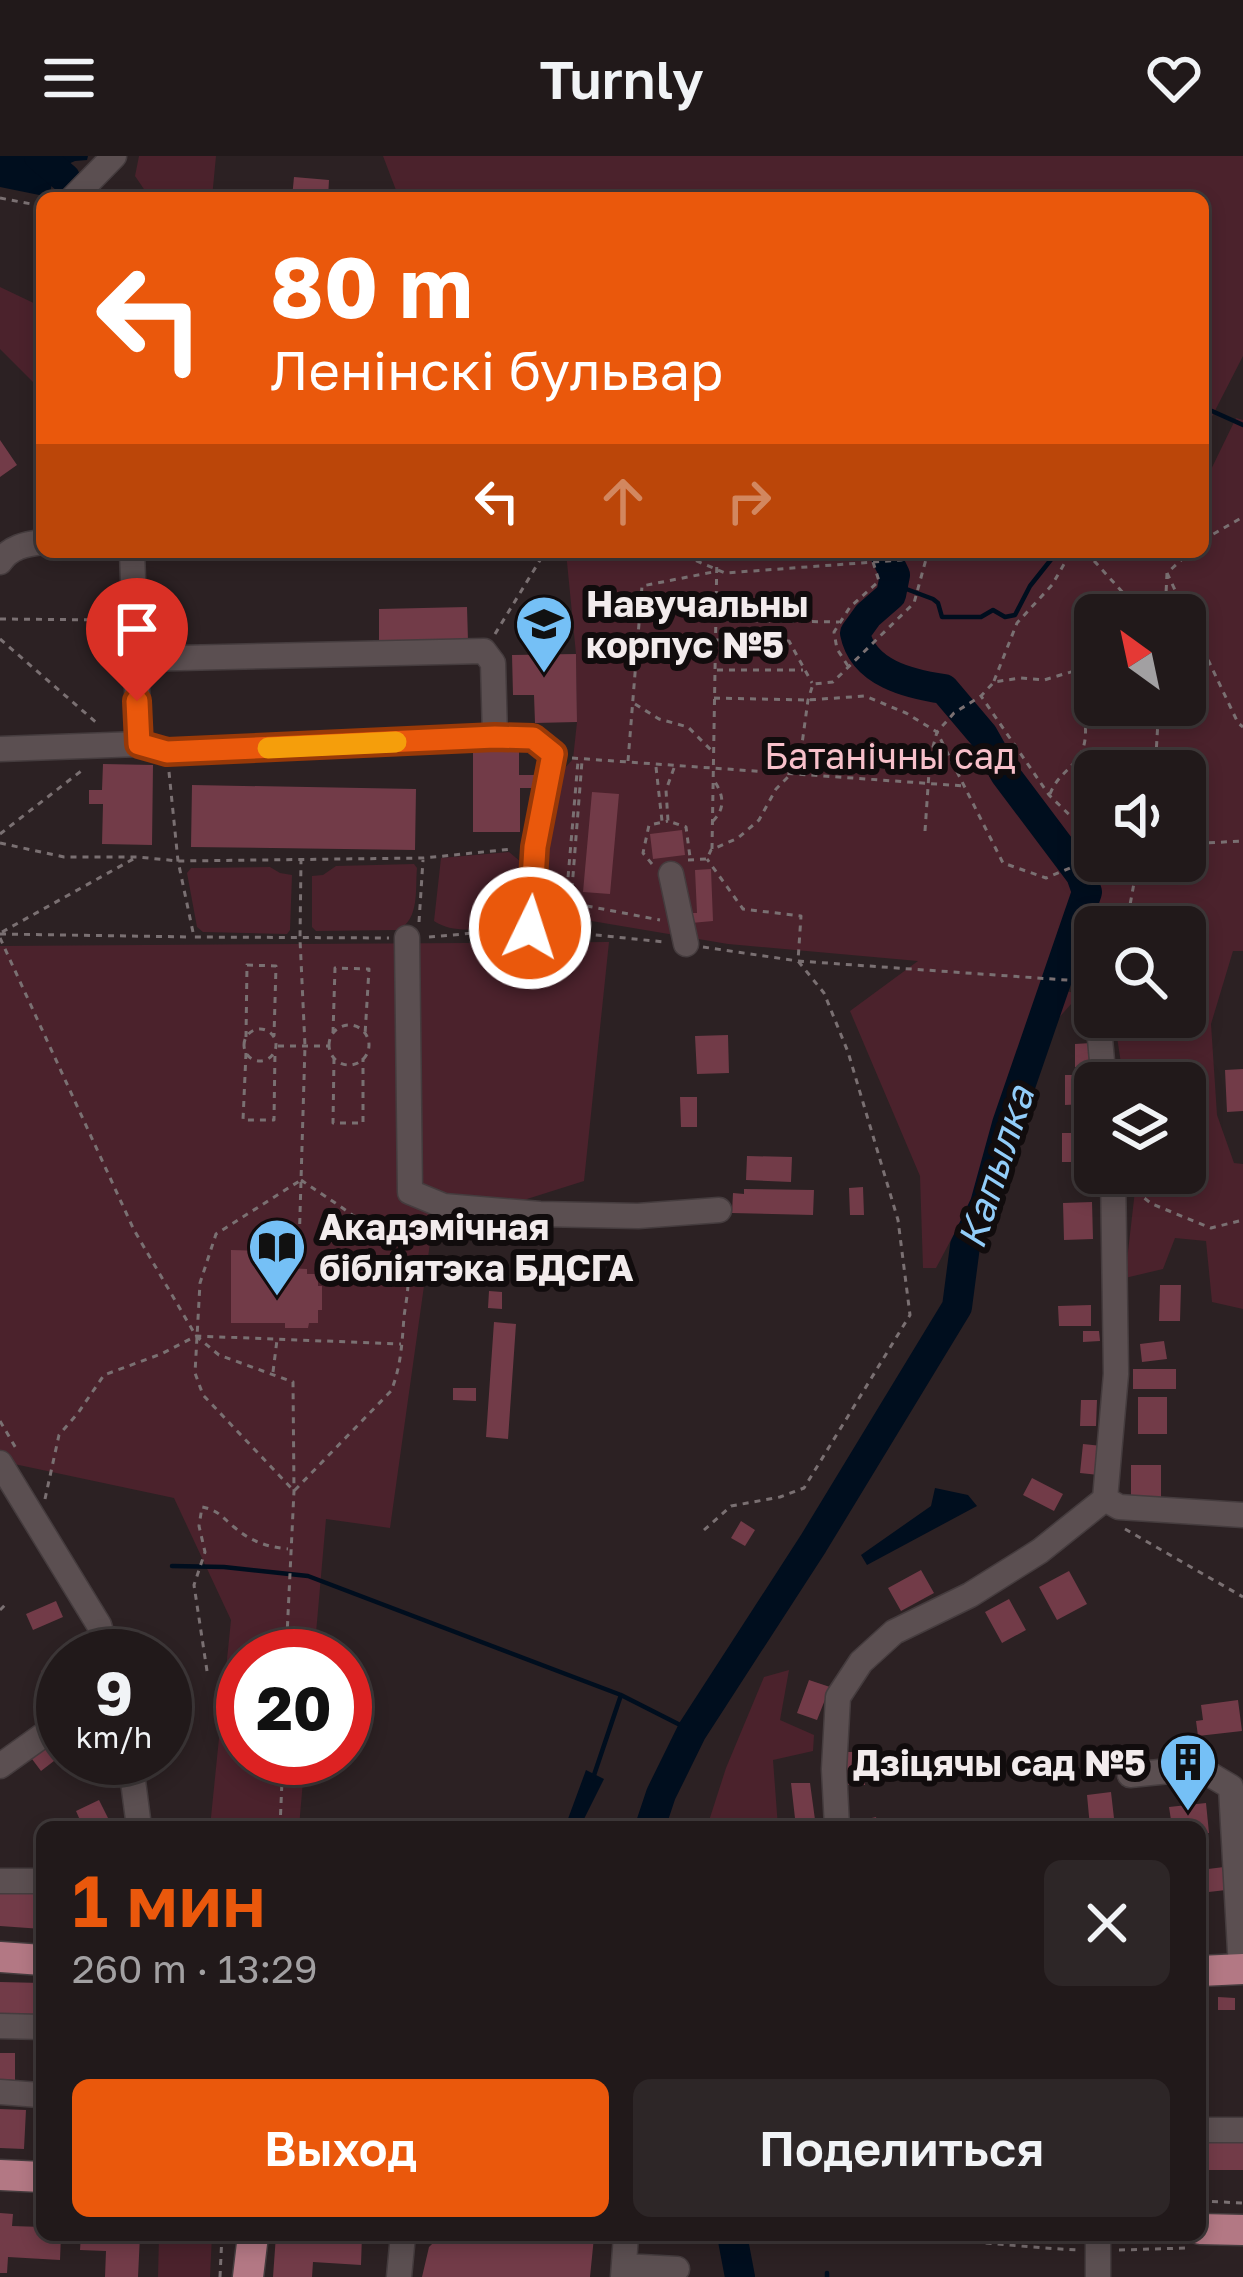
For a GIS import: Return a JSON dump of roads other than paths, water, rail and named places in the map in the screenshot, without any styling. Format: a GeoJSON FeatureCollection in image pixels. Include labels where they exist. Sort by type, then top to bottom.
{"type":"FeatureCollection","features":[{"type":"Feature","properties":{"kind":"main road"},"geometry":{"type":"LineString","coordinates":[[0,1957],[36,1960]]}},
{"type":"Feature","properties":{"kind":"main road"},"geometry":{"type":"LineString","coordinates":[[1206,1972],[1242,1969]]}},
{"type":"Feature","properties":{"kind":"main road"},"geometry":{"type":"LineString","coordinates":[[0,2175],[36,2177]]}},
{"type":"Feature","properties":{"kind":"main road"},"geometry":{"type":"LineString","coordinates":[[1206,2237],[1243,2230]]}},
{"type":"Feature","properties":{"kind":"main road"},"geometry":{"type":"LineString","coordinates":[[248,2277],[252,2241]]}},
{"type":"Feature","properties":{"kind":"street"},"geometry":{"type":"LineString","coordinates":[[79,192],[114,156]]}},
{"type":"Feature","properties":{"kind":"street"},"geometry":{"type":"LineString","coordinates":[[0,562],[18,547],[36,543]]}},
{"type":"Feature","properties":{"kind":"street"},"geometry":{"type":"LineString","coordinates":[[133,558],[139,744]]}},
{"type":"Feature","properties":{"kind":"street"},"geometry":{"type":"LineString","coordinates":[[136,659],[484,651],[493,663],[495,737]]}},
{"type":"Feature","properties":{"kind":"street"},"geometry":{"type":"LineString","coordinates":[[0,749],[139,744],[167,752],[533,738],[571,758],[535,847],[531,916]]}},
{"type":"Feature","properties":{"kind":"street"},"geometry":{"type":"LineString","coordinates":[[680,866],[684,934]]}},
{"type":"Feature","properties":{"kind":"street"},"geometry":{"type":"LineString","coordinates":[[407,938],[410,1192],[444,1205],[540,1214],[638,1216],[719,1210]]}},
{"type":"Feature","properties":{"kind":"street"},"geometry":{"type":"LineString","coordinates":[[1100,1040],[1102,1062]]}},
{"type":"Feature","properties":{"kind":"street"},"geometry":{"type":"LineString","coordinates":[[837,1821],[838,1697],[861,1662],[894,1632],[970,1595],[1040,1551],[1098,1504],[1116,1374],[1113,1194]]}},
{"type":"Feature","properties":{"kind":"street"},"geometry":{"type":"LineString","coordinates":[[0,1463],[100,1629]]}},
{"type":"Feature","properties":{"kind":"street"},"geometry":{"type":"LineString","coordinates":[[1098,1504],[1243,1514]]}},
{"type":"Feature","properties":{"kind":"street"},"geometry":{"type":"LineString","coordinates":[[0,1766],[36,1740]]}},
{"type":"Feature","properties":{"kind":"street"},"geometry":{"type":"LineString","coordinates":[[1130,1774],[1199,1768],[1231,1787],[1242,1969]]}},
{"type":"Feature","properties":{"kind":"street"},"geometry":{"type":"LineString","coordinates":[[134,1785],[138,1821]]}},
{"type":"Feature","properties":{"kind":"street"},"geometry":{"type":"LineString","coordinates":[[0,1881],[36,1881]]}},
{"type":"Feature","properties":{"kind":"street"},"geometry":{"type":"LineString","coordinates":[[0,2026],[36,2027]]}},
{"type":"Feature","properties":{"kind":"street"},"geometry":{"type":"LineString","coordinates":[[0,2092],[36,2095]]}},
{"type":"Feature","properties":{"kind":"street"},"geometry":{"type":"LineString","coordinates":[[1206,2130],[1243,2129]]}},
{"type":"Feature","properties":{"kind":"street"},"geometry":{"type":"LineString","coordinates":[[399,2277],[402,2241]]}},
{"type":"Feature","properties":{"kind":"street"},"geometry":{"type":"LineString","coordinates":[[626,2241],[624,2271],[677,2269]]}},
{"type":"Feature","properties":{"kind":"street"},"geometry":{"type":"LineString","coordinates":[[1098,2243],[1098,2277]]}},
{"type":"Feature","properties":{"kind":"water"},"geometry":{"type":"Polygon","coordinates":[[[0,156],[88,156],[55,170],[50,192],[36,194],[0,187],[0,156]]]}},
{"type":"Feature","properties":{"kind":"water"},"geometry":{"type":"Polygon","coordinates":[[[935,1488],[968,1495],[977,1506],[867,1565],[861,1555],[931,1506],[935,1488]]]}},
{"type":"Feature","properties":{"kind":"water"},"geometry":{"type":"Polygon","coordinates":[[[586,1770],[604,1779],[583,1821],[567,1821],[586,1770]]]}},
{"type":"Feature","properties":{"kind":"waterway","name":"Капылка"},"geometry":{"type":"LineString","coordinates":[[39,156],[65,178]]}},
{"type":"Feature","properties":{"kind":"waterway"},"geometry":{"type":"LineString","coordinates":[[1209,410],[1243,425]]}},
{"type":"Feature","properties":{"kind":"waterway","name":"Капылка"},"geometry":{"type":"LineString","coordinates":[[652,1821],[692,1731],[957,1307],[965,1246],[985,1204],[1007,1124],[1087,892],[1081,875],[1005,774],[983,735],[944,689],[889,674],[860,647],[855,633],[891,595],[895,575],[887,558]]}},
{"type":"Feature","properties":{"kind":"waterway"},"geometry":{"type":"LineString","coordinates":[[893,584],[933,599],[942,617],[981,617],[993,610],[1005,617],[1015,615],[1052,558]]}},
{"type":"Feature","properties":{"kind":"waterway"},"geometry":{"type":"LineString","coordinates":[[172,1566],[308,1576],[621,1695],[692,1731]]}},
{"type":"Feature","properties":{"kind":"waterway"},"geometry":{"type":"LineString","coordinates":[[593,1778],[621,1695]]}},
{"type":"Feature","properties":{"kind":"waterway","name":"Капылка"},"geometry":{"type":"LineString","coordinates":[[733,2241],[740,2277]]}},
{"type":"Feature","properties":{"kind":"place","name":"Навучальны корпус №5"},"geometry":{"type":"Point","coordinates":[544,675]}},
{"type":"Feature","properties":{"kind":"place","name":"Акадэмічная бібліятэка БДСГА"},"geometry":{"type":"Point","coordinates":[277,1298]}},
{"type":"Feature","properties":{"kind":"place","name":"Дзіцячы сад №5"},"geometry":{"type":"Point","coordinates":[1188,1813]}},
{"type":"Feature","properties":{"kind":"park label","name":"Батанічны сад"},"geometry":{"type":"Point","coordinates":[890,755]}}]}
